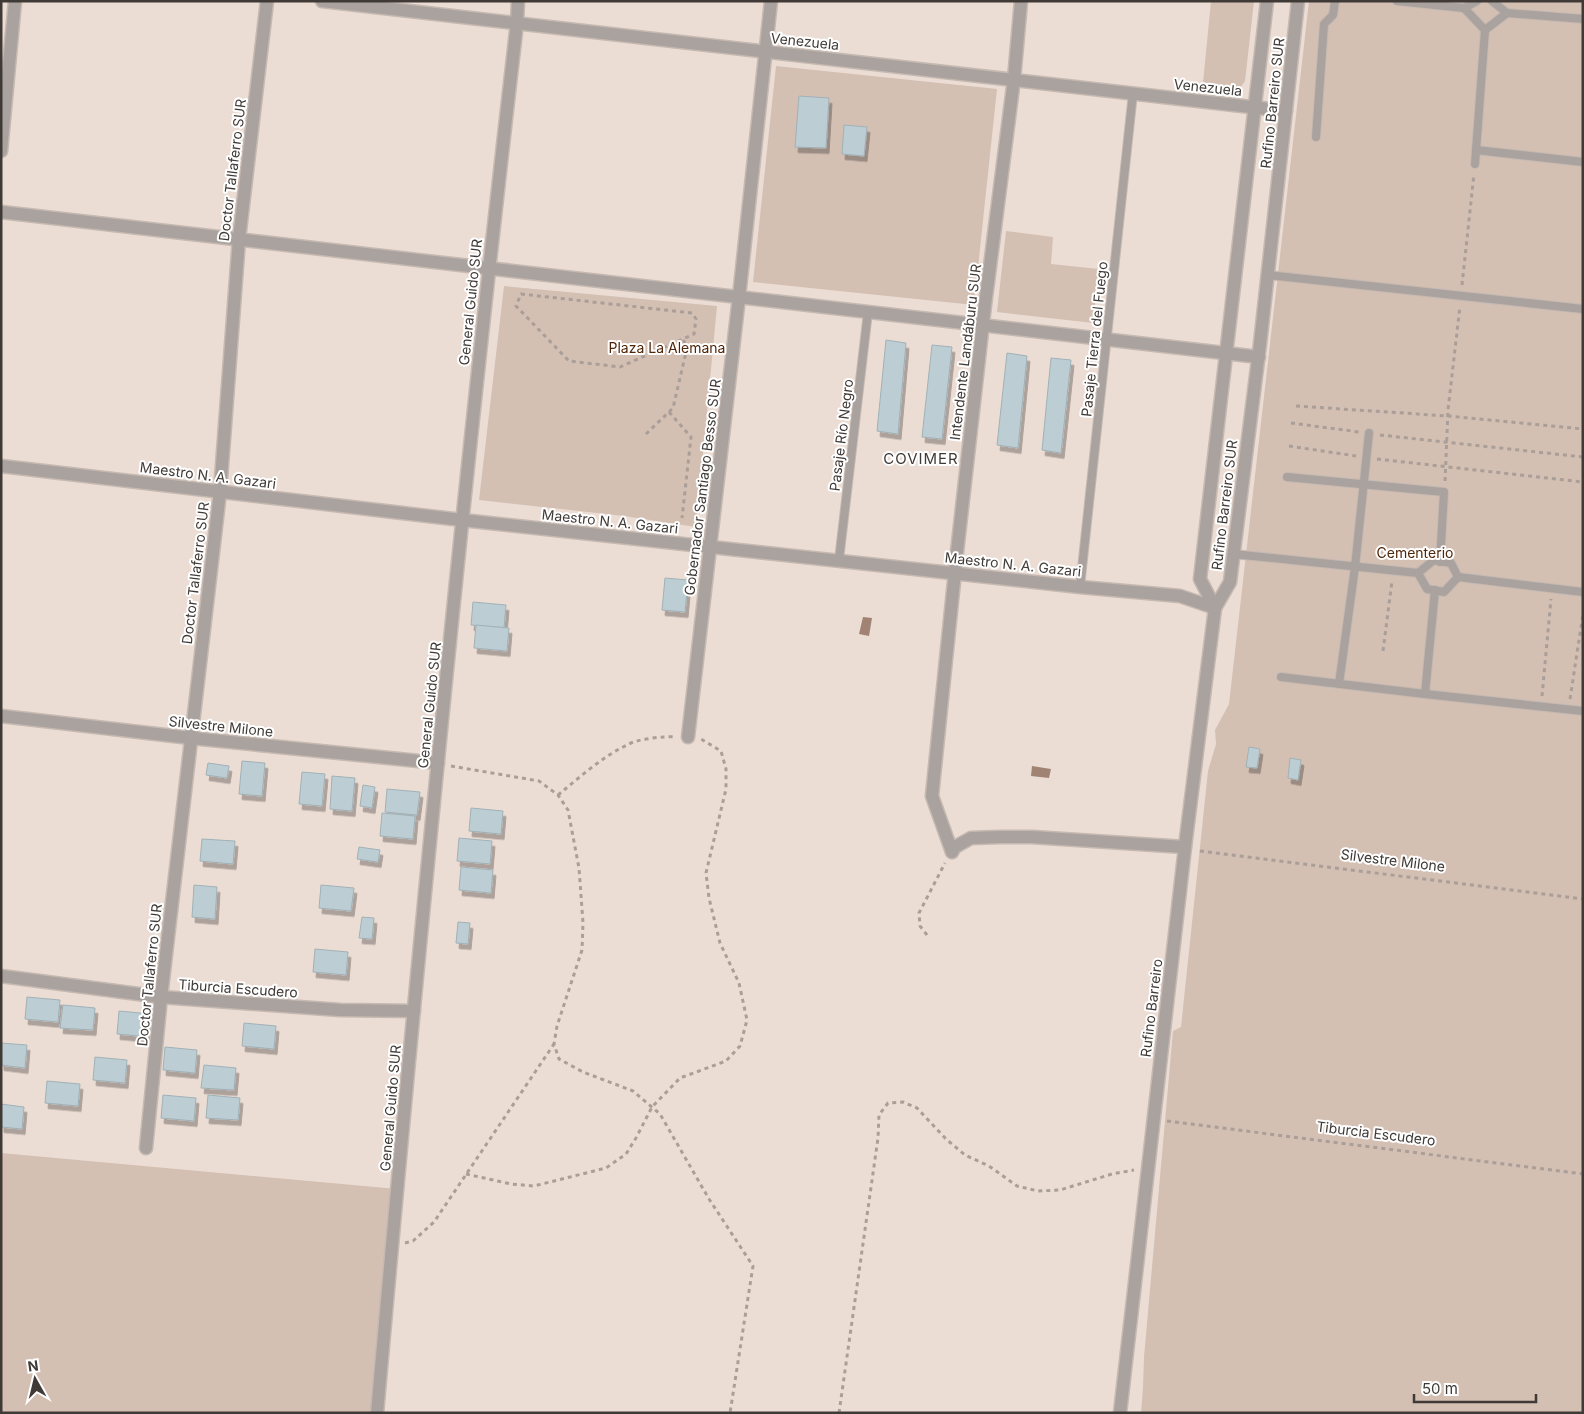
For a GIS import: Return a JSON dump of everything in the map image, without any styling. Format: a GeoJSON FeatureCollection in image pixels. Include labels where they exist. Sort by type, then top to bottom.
{"type":"FeatureCollection","features":[{"type":"Feature","properties":{"kind":"street"},"geometry":{"type":"LineString","coordinates":[[1,151],[15,1]]}},
{"type":"Feature","properties":{"kind":"street","name":"Doctor Tallaferro SUR"},"geometry":{"type":"LineString","coordinates":[[146,1148],[161,997],[220,492],[239,239],[267,1]]}},
{"type":"Feature","properties":{"kind":"street","name":"Venezuela"},"geometry":{"type":"LineString","coordinates":[[322,1],[1286,111]]}},
{"type":"Feature","properties":{"kind":"street","name":"General Guido SUR"},"geometry":{"type":"LineString","coordinates":[[377,1413],[462,520],[518,1]]}},
{"type":"Feature","properties":{"kind":"street","name":"Gobernador Santiago Besso SUR"},"geometry":{"type":"LineString","coordinates":[[688,737],[767,52],[771,1]]}},
{"type":"Feature","properties":{"kind":"street","name":"Intendente Landáburu SUR"},"geometry":{"type":"LineString","coordinates":[[952,852],[932,796],[955,573],[983,325],[1014,79],[1021,1]]}},
{"type":"Feature","properties":{"kind":"street","name":"Rufino Barreiro SUR"},"geometry":{"type":"LineString","coordinates":[[1214,608],[1200,579],[1267,1]]}},
{"type":"Feature","properties":{"kind":"street","name":"Rufino Barreiro SUR"},"geometry":{"type":"LineString","coordinates":[[1214,608],[1230,582],[1259,357],[1298,1]]}},
{"type":"Feature","properties":{"kind":"street"},"geometry":{"type":"LineString","coordinates":[[1,212],[1259,357]]}},
{"type":"Feature","properties":{"kind":"street","name":"Maestro N. A. Gazari"},"geometry":{"type":"LineString","coordinates":[[1,466],[462,520],[1080,587],[1180,596],[1214,608]]}},
{"type":"Feature","properties":{"kind":"street","name":"Rufino Barreiro"},"geometry":{"type":"LineString","coordinates":[[1120,1413],[1214,608]]}},
{"type":"Feature","properties":{"kind":"street","name":"Silvestre Milone"},"geometry":{"type":"LineString","coordinates":[[1,716],[191,738],[438,763]]}},
{"type":"Feature","properties":{"kind":"street"},"geometry":{"type":"LineString","coordinates":[[952,852],[955,846],[971,838],[1000,837],[1032,837],[1185,847]]}},
{"type":"Feature","properties":{"kind":"street","name":"Tiburcia Escudero"},"geometry":{"type":"LineString","coordinates":[[1,976],[161,997],[340,1010],[414,1012]]}},
{"type":"Feature","properties":{"kind":"lane"},"geometry":{"type":"LineString","coordinates":[[1316,137],[1324,24],[1333,15],[1335,1]]}},
{"type":"Feature","properties":{"kind":"lane"},"geometry":{"type":"LineString","coordinates":[[1397,1],[1464,8],[1477,1]]}},
{"type":"Feature","properties":{"kind":"lane"},"geometry":{"type":"LineString","coordinates":[[1492,1],[1507,13],[1583,19]]}},
{"type":"Feature","properties":{"kind":"lane"},"geometry":{"type":"LineString","coordinates":[[1464,8],[1485,30],[1475,164]]}},
{"type":"Feature","properties":{"kind":"lane"},"geometry":{"type":"LineString","coordinates":[[1485,30],[1507,13]]}},
{"type":"Feature","properties":{"kind":"lane","name":"Pasaje Tierra del Fuego"},"geometry":{"type":"LineString","coordinates":[[1080,587],[1133,93]]}},
{"type":"Feature","properties":{"kind":"lane"},"geometry":{"type":"LineString","coordinates":[[1476,150],[1583,162]]}},
{"type":"Feature","properties":{"kind":"lane"},"geometry":{"type":"LineString","coordinates":[[1268,275],[1583,309]]}},
{"type":"Feature","properties":{"kind":"lane","name":"Pasaje Río Negro"},"geometry":{"type":"LineString","coordinates":[[839,560],[868,312]]}},
{"type":"Feature","properties":{"kind":"lane"},"geometry":{"type":"LineString","coordinates":[[1339,684],[1355,567],[1369,433]]}},
{"type":"Feature","properties":{"kind":"lane"},"geometry":{"type":"LineString","coordinates":[[1287,476],[1444,492],[1440,562]]}},
{"type":"Feature","properties":{"kind":"lane"},"geometry":{"type":"LineString","coordinates":[[1233,554],[1418,574],[1434,560],[1451,563],[1458,577]]}},
{"type":"Feature","properties":{"kind":"lane"},"geometry":{"type":"LineString","coordinates":[[1418,574],[1427,589],[1444,592],[1458,577]]}},
{"type":"Feature","properties":{"kind":"lane"},"geometry":{"type":"LineString","coordinates":[[1458,577],[1583,592]]}},
{"type":"Feature","properties":{"kind":"lane"},"geometry":{"type":"LineString","coordinates":[[1425,694],[1435,590]]}},
{"type":"Feature","properties":{"kind":"lane"},"geometry":{"type":"LineString","coordinates":[[1281,677],[1583,711]]}},
{"type":"Feature","properties":{"kind":"path"},"geometry":{"type":"LineString","coordinates":[[1444,492],[1448,416],[1475,164]]}},
{"type":"Feature","properties":{"kind":"path"},"geometry":{"type":"LineString","coordinates":[[521,294],[692,313],[696,319],[694,334],[683,340],[620,367],[569,361],[516,306],[521,294]]}},
{"type":"Feature","properties":{"kind":"path"},"geometry":{"type":"LineString","coordinates":[[646,434],[673,408],[687,348],[683,340]]}},
{"type":"Feature","properties":{"kind":"path"},"geometry":{"type":"LineString","coordinates":[[1296,406],[1448,416],[1583,429]]}},
{"type":"Feature","properties":{"kind":"path"},"geometry":{"type":"LineString","coordinates":[[669,412],[691,437],[682,518]]}},
{"type":"Feature","properties":{"kind":"path"},"geometry":{"type":"LineString","coordinates":[[1291,424],[1583,457]]}},
{"type":"Feature","properties":{"kind":"path"},"geometry":{"type":"LineString","coordinates":[[1290,446],[1367,458],[1583,482]]}},
{"type":"Feature","properties":{"kind":"path"},"geometry":{"type":"LineString","coordinates":[[1383,651],[1394,571]]}},
{"type":"Feature","properties":{"kind":"path"},"geometry":{"type":"LineString","coordinates":[[1542,696],[1552,588]]}},
{"type":"Feature","properties":{"kind":"path"},"geometry":{"type":"LineString","coordinates":[[1570,699],[1583,614]]}},
{"type":"Feature","properties":{"kind":"path"},"geometry":{"type":"LineString","coordinates":[[466,1174],[511,1184],[534,1186],[606,1168],[626,1154],[652,1107],[680,1078],[726,1061],[740,1046],[747,1020],[739,983],[720,943],[709,898],[706,873],[726,789],[726,769],[721,751],[698,737],[667,736],[630,743],[598,763],[558,795]]}},
{"type":"Feature","properties":{"kind":"path"},"geometry":{"type":"LineString","coordinates":[[392,1246],[413,1241],[434,1222],[554,1044],[557,1026],[582,950],[583,923],[579,868],[568,810],[558,795],[539,781],[438,763]]}},
{"type":"Feature","properties":{"kind":"path","name":"Silvestre Milone"},"geometry":{"type":"LineString","coordinates":[[1200,851],[1583,899]]}},
{"type":"Feature","properties":{"kind":"path"},"geometry":{"type":"LineString","coordinates":[[927,935],[920,926],[919,913],[952,852]]}},
{"type":"Feature","properties":{"kind":"path"},"geometry":{"type":"LineString","coordinates":[[554,1044],[559,1059],[583,1072],[633,1091],[660,1114],[709,1199],[753,1266],[730,1413]]}},
{"type":"Feature","properties":{"kind":"path"},"geometry":{"type":"LineString","coordinates":[[839,1413],[878,1138],[879,1115],[888,1104],[903,1102],[917,1108],[946,1139],[965,1155],[989,1166],[1017,1186],[1038,1191],[1060,1190],[1112,1174],[1139,1170],[1148,1172]]}},
{"type":"Feature","properties":{"kind":"path","name":"Tiburcia Escudero"},"geometry":{"type":"LineString","coordinates":[[1166,1121],[1583,1174]]}},
{"type":"Feature","properties":{"kind":"green space"},"geometry":{"type":"Polygon","coordinates":[[[1211,1],[1254,1],[1245,81],[1236,94],[1202,93],[1211,1]]]}},
{"type":"Feature","properties":{"kind":"green space","name":"Cementerio"},"geometry":{"type":"Polygon","coordinates":[[[1309,1],[1583,1],[1583,1413],[1141,1413],[1144,1357],[1173,1031],[1181,1027],[1208,771],[1216,744],[1215,730],[1229,704],[1309,1]]]}},
{"type":"Feature","properties":{"kind":"green space"},"geometry":{"type":"Polygon","coordinates":[[[776,66],[997,89],[974,305],[753,282],[776,66]]]}},
{"type":"Feature","properties":{"kind":"green space"},"geometry":{"type":"Polygon","coordinates":[[[1006,231],[1053,237],[1051,264],[1099,269],[1093,323],[997,312],[1006,231]]]}},
{"type":"Feature","properties":{"kind":"green space","name":"Plaza La Alemana"},"geometry":{"type":"Polygon","coordinates":[[[504,286],[717,306],[696,527],[624,516],[479,500],[504,286]]]}},
{"type":"Feature","properties":{"kind":"green space"},"geometry":{"type":"Polygon","coordinates":[[[1,1153],[397,1189],[377,1413],[1,1413],[1,1153]]]}},
{"type":"Feature","properties":{"kind":"shaded area"},"geometry":{"type":"Polygon","coordinates":[[[863,617],[872,618],[869,636],[859,634],[863,617]]]}},
{"type":"Feature","properties":{"kind":"shaded area"},"geometry":{"type":"Polygon","coordinates":[[[1032,766],[1051,769],[1049,778],[1031,776],[1032,766]]]}},
{"type":"Feature","properties":{"kind":"building"},"geometry":{"type":"Polygon","coordinates":[[[799,96],[829,98],[826,148],[795,147],[799,96]]]}},
{"type":"Feature","properties":{"kind":"building"},"geometry":{"type":"Polygon","coordinates":[[[844,125],[867,127],[864,156],[842,154],[844,125]]]}},
{"type":"Feature","properties":{"kind":"building"},"geometry":{"type":"Polygon","coordinates":[[[886,340],[906,343],[898,434],[877,431],[886,340]]]}},
{"type":"Feature","properties":{"kind":"building"},"geometry":{"type":"Polygon","coordinates":[[[932,345],[952,347],[942,439],[922,437],[932,345]]]}},
{"type":"Feature","properties":{"kind":"building"},"geometry":{"type":"Polygon","coordinates":[[[1007,353],[1027,356],[1018,448],[997,445],[1007,353]]]}},
{"type":"Feature","properties":{"kind":"building"},"geometry":{"type":"Polygon","coordinates":[[[1051,358],[1071,360],[1061,453],[1042,450],[1051,358]]]}},
{"type":"Feature","properties":{"kind":"building"},"geometry":{"type":"Polygon","coordinates":[[[665,578],[688,580],[685,612],[662,610],[665,578]]]}},
{"type":"Feature","properties":{"kind":"building"},"geometry":{"type":"Polygon","coordinates":[[[473,602],[506,605],[504,628],[471,625],[473,602]]]}},
{"type":"Feature","properties":{"kind":"building"},"geometry":{"type":"Polygon","coordinates":[[[476,625],[509,628],[507,651],[474,648],[476,625]]]}},
{"type":"Feature","properties":{"kind":"building"},"geometry":{"type":"Polygon","coordinates":[[[1249,747],[1260,749],[1257,768],[1246,767],[1249,747]]]}},
{"type":"Feature","properties":{"kind":"building"},"geometry":{"type":"Polygon","coordinates":[[[1290,758],[1301,760],[1298,780],[1288,778],[1290,758]]]}},
{"type":"Feature","properties":{"kind":"building"},"geometry":{"type":"Polygon","coordinates":[[[242,761],[265,763],[262,796],[239,794],[242,761]]]}},
{"type":"Feature","properties":{"kind":"building"},"geometry":{"type":"Polygon","coordinates":[[[208,763],[229,766],[227,778],[206,775],[208,763]]]}},
{"type":"Feature","properties":{"kind":"building"},"geometry":{"type":"Polygon","coordinates":[[[302,772],[325,774],[322,806],[299,804],[302,772]]]}},
{"type":"Feature","properties":{"kind":"building"},"geometry":{"type":"Polygon","coordinates":[[[332,776],[355,778],[352,811],[330,809],[332,776]]]}},
{"type":"Feature","properties":{"kind":"building"},"geometry":{"type":"Polygon","coordinates":[[[363,785],[375,787],[372,808],[360,806],[363,785]]]}},
{"type":"Feature","properties":{"kind":"building"},"geometry":{"type":"Polygon","coordinates":[[[387,789],[420,792],[417,815],[385,812],[387,789]]]}},
{"type":"Feature","properties":{"kind":"building"},"geometry":{"type":"Polygon","coordinates":[[[471,808],[503,811],[501,834],[469,831],[471,808]]]}},
{"type":"Feature","properties":{"kind":"building"},"geometry":{"type":"Polygon","coordinates":[[[382,813],[415,816],[413,839],[380,836],[382,813]]]}},
{"type":"Feature","properties":{"kind":"building"},"geometry":{"type":"Polygon","coordinates":[[[459,838],[492,841],[490,864],[457,861],[459,838]]]}},
{"type":"Feature","properties":{"kind":"building"},"geometry":{"type":"Polygon","coordinates":[[[202,839],[235,841],[233,864],[200,861],[202,839]]]}},
{"type":"Feature","properties":{"kind":"building"},"geometry":{"type":"Polygon","coordinates":[[[359,847],[380,850],[378,862],[357,859],[359,847]]]}},
{"type":"Feature","properties":{"kind":"building"},"geometry":{"type":"Polygon","coordinates":[[[461,867],[493,870],[491,893],[459,890],[461,867]]]}},
{"type":"Feature","properties":{"kind":"building"},"geometry":{"type":"Polygon","coordinates":[[[194,885],[217,887],[215,919],[192,917],[194,885]]]}},
{"type":"Feature","properties":{"kind":"building"},"geometry":{"type":"Polygon","coordinates":[[[321,885],[354,888],[351,911],[319,908],[321,885]]]}},
{"type":"Feature","properties":{"kind":"building"},"geometry":{"type":"Polygon","coordinates":[[[362,917],[374,918],[372,939],[359,938],[362,917]]]}},
{"type":"Feature","properties":{"kind":"building"},"geometry":{"type":"Polygon","coordinates":[[[458,922],[470,923],[468,944],[456,943],[458,922]]]}},
{"type":"Feature","properties":{"kind":"building"},"geometry":{"type":"Polygon","coordinates":[[[315,949],[348,952],[346,975],[313,972],[315,949]]]}},
{"type":"Feature","properties":{"kind":"building"},"geometry":{"type":"Polygon","coordinates":[[[27,997],[60,1000],[58,1022],[25,1019],[27,997]]]}},
{"type":"Feature","properties":{"kind":"building"},"geometry":{"type":"Polygon","coordinates":[[[63,1005],[95,1008],[93,1030],[60,1028],[63,1005]]]}},
{"type":"Feature","properties":{"kind":"building"},"geometry":{"type":"Polygon","coordinates":[[[119,1011],[151,1014],[149,1037],[117,1034],[119,1011]]]}},
{"type":"Feature","properties":{"kind":"building"},"geometry":{"type":"Polygon","coordinates":[[[244,1023],[276,1026],[274,1049],[242,1046],[244,1023]]]}},
{"type":"Feature","properties":{"kind":"building"},"geometry":{"type":"Polygon","coordinates":[[[1,1043],[27,1045],[25,1068],[1,1065],[1,1043]]]}},
{"type":"Feature","properties":{"kind":"building"},"geometry":{"type":"Polygon","coordinates":[[[165,1047],[197,1050],[195,1073],[163,1070],[165,1047]]]}},
{"type":"Feature","properties":{"kind":"building"},"geometry":{"type":"Polygon","coordinates":[[[95,1057],[127,1060],[125,1083],[93,1080],[95,1057]]]}},
{"type":"Feature","properties":{"kind":"building"},"geometry":{"type":"Polygon","coordinates":[[[204,1065],[236,1068],[234,1090],[201,1088],[204,1065]]]}},
{"type":"Feature","properties":{"kind":"building"},"geometry":{"type":"Polygon","coordinates":[[[47,1081],[80,1084],[78,1106],[45,1103],[47,1081]]]}},
{"type":"Feature","properties":{"kind":"building"},"geometry":{"type":"Polygon","coordinates":[[[163,1095],[196,1098],[194,1121],[161,1118],[163,1095]]]}},
{"type":"Feature","properties":{"kind":"building"},"geometry":{"type":"Polygon","coordinates":[[[208,1095],[240,1098],[238,1120],[206,1118],[208,1095]]]}},
{"type":"Feature","properties":{"kind":"building"},"geometry":{"type":"Polygon","coordinates":[[[1,1104],[24,1107],[22,1129],[1,1127],[1,1104]]]}},
{"type":"Feature","properties":{"kind":"district","name":"COVIMER"},"geometry":{"type":"Point","coordinates":[921,458]}}]}
